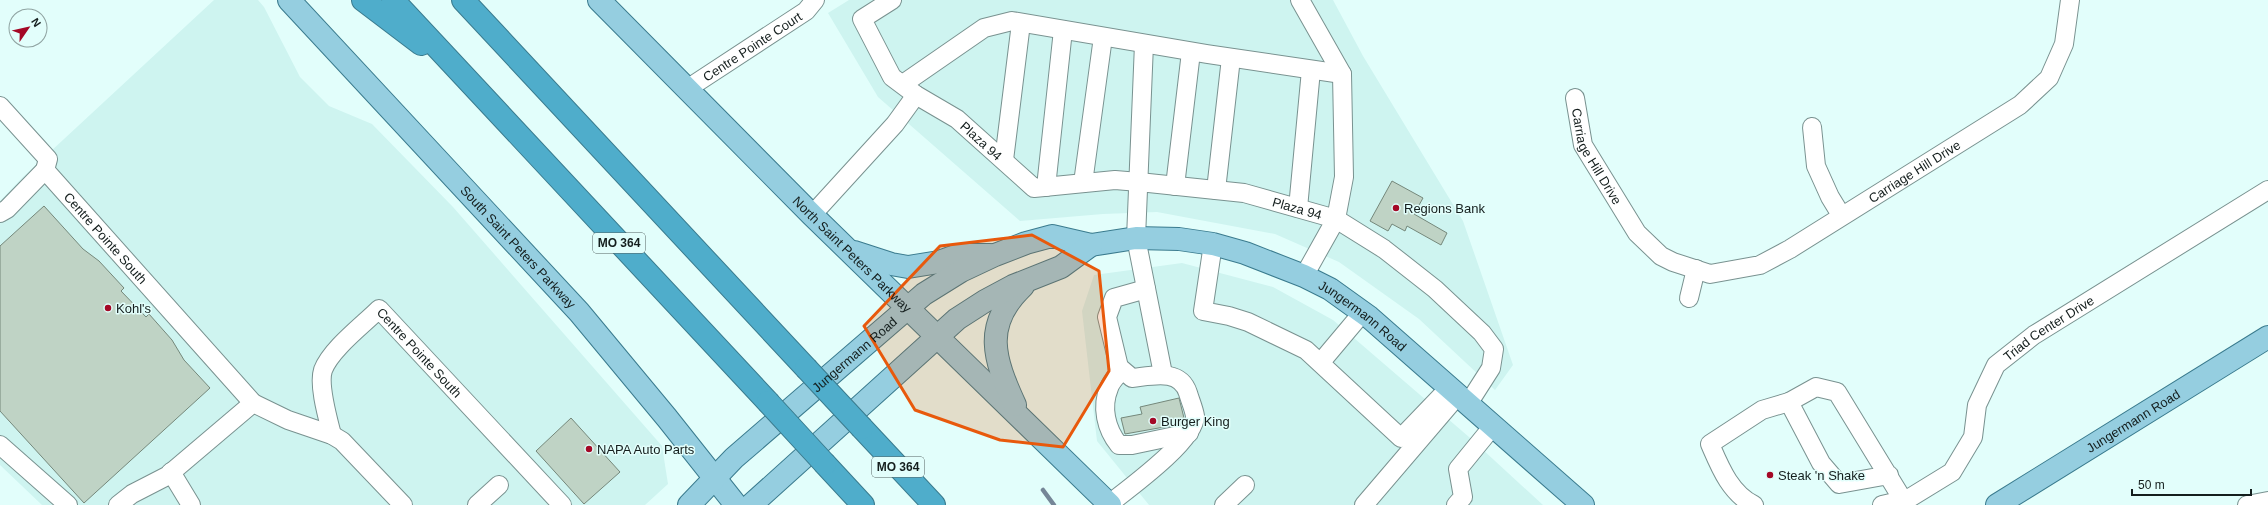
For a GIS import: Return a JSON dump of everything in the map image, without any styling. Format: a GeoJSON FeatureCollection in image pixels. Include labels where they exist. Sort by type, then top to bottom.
{"type":"FeatureCollection","features":[{"type":"Feature","properties":{"kind":"highway"},"geometry":{"type":"LineString","coordinates":[[363,0],[470,83]]}},
{"type":"Feature","properties":{"kind":"highway","name":"MO 364"},"geometry":{"type":"LineString","coordinates":[[393,0],[863,505]]}},
{"type":"Feature","properties":{"kind":"highway","name":"MO 364"},"geometry":{"type":"LineString","coordinates":[[464,0],[934,505]]}},
{"type":"Feature","properties":{"kind":"main road","name":"South Saint Peters Parkway"},"geometry":{"type":"LineString","coordinates":[[289,0],[579,312],[736,505]]}},
{"type":"Feature","properties":{"kind":"main road","name":"North Saint Peters Parkway"},"geometry":{"type":"LineString","coordinates":[[599,0],[812,215],[1109,505]]}},
{"type":"Feature","properties":{"kind":"main road","name":"Jungermann Road"},"geometry":{"type":"LineString","coordinates":[[689,505],[734,458],[907,307],[961,271],[995,255],[1026,243],[1052,236],[1091,245],[1136,238],[1179,239],[1213,244],[1245,252],[1304,276],[1330,289],[1363,312],[1583,505]]}},
{"type":"Feature","properties":{"kind":"main road","name":"Jungermann Road"},"geometry":{"type":"LineString","coordinates":[[751,505],[957,319],[985,301],[1031,279],[1061,268],[1091,245]]}},
{"type":"Feature","properties":{"kind":"main road"},"geometry":{"type":"LineString","coordinates":[[849,250],[891,264],[908,267],[939,262],[958,255],[995,255]]}},
{"type":"Feature","properties":{"kind":"main road"},"geometry":{"type":"LineString","coordinates":[[1020,417],[998,366],[995,330],[1001,312],[1011,298],[1031,279]]}},
{"type":"Feature","properties":{"kind":"main road","name":"Jungermann Road"},"geometry":{"type":"LineString","coordinates":[[1997,505],[2268,337]]}},
{"type":"Feature","properties":{"kind":"street","name":"Centre Pointe Court"},"geometry":{"type":"LineString","coordinates":[[687,89],[800,15],[814,0]]}},
{"type":"Feature","properties":{"kind":"street","name":"Plaza 94"},"geometry":{"type":"LineString","coordinates":[[892,0],[862,19],[892,77],[909,90],[957,118],[1034,188],[1115,180],[1244,193],[1336,219],[1384,249],[1435,289],[1482,333],[1494,350],[1491,368],[1459,396]]}},
{"type":"Feature","properties":{"kind":"street"},"geometry":{"type":"LineString","coordinates":[[1300,0],[1342,74],[1344,177],[1336,219],[1304,276]]}},
{"type":"Feature","properties":{"kind":"street","name":"Carriage Hill Drive"},"geometry":{"type":"LineString","coordinates":[[1575,98],[1583,145],[1637,233],[1661,256],[1710,274],[1760,265],[1790,249],[1841,215],[2020,105],[2049,78],[2064,44],[2070,0]]}},
{"type":"Feature","properties":{"kind":"street"},"geometry":{"type":"LineString","coordinates":[[812,215],[895,124],[909,90],[984,28],[1012,21],[1191,52],[1342,74]]}},
{"type":"Feature","properties":{"kind":"street"},"geometry":{"type":"LineString","coordinates":[[1004,160],[1021,23]]}},
{"type":"Feature","properties":{"kind":"street"},"geometry":{"type":"LineString","coordinates":[[1046,186],[1063,30]]}},
{"type":"Feature","properties":{"kind":"street"},"geometry":{"type":"LineString","coordinates":[[1083,183],[1103,37]]}},
{"type":"Feature","properties":{"kind":"street"},"geometry":{"type":"LineString","coordinates":[[1144,44],[1136,238],[1163,374]]}},
{"type":"Feature","properties":{"kind":"street"},"geometry":{"type":"LineString","coordinates":[[1175,186],[1191,52]]}},
{"type":"Feature","properties":{"kind":"street"},"geometry":{"type":"LineString","coordinates":[[1216,190],[1231,58]]}},
{"type":"Feature","properties":{"kind":"street"},"geometry":{"type":"LineString","coordinates":[[1298,208],[1311,70]]}},
{"type":"Feature","properties":{"kind":"street","name":"Centre Pointe South"},"geometry":{"type":"LineString","coordinates":[[0,106],[48,159],[46,170],[253,404],[288,420],[332,435],[355,452],[403,505]]}},
{"type":"Feature","properties":{"kind":"street"},"geometry":{"type":"LineString","coordinates":[[1812,127],[1816,166],[1830,197],[1841,215]]}},
{"type":"Feature","properties":{"kind":"street"},"geometry":{"type":"LineString","coordinates":[[0,213],[7,209],[46,170]]}},
{"type":"Feature","properties":{"kind":"street","name":"Triad Center Drive"},"geometry":{"type":"LineString","coordinates":[[1882,505],[1903,500],[1952,472],[1973,436],[1977,405],[1996,365],[2034,335],[2268,190]]}},
{"type":"Feature","properties":{"kind":"street"},"geometry":{"type":"LineString","coordinates":[[1213,244],[1203,311],[1229,316],[1265,329],[1306,350],[1321,362],[1401,438],[1459,396]]}},
{"type":"Feature","properties":{"kind":"street"},"geometry":{"type":"LineString","coordinates":[[1689,298],[1696,270]]}},
{"type":"Feature","properties":{"kind":"street"},"geometry":{"type":"LineString","coordinates":[[1109,505],[1176,449],[1189,433],[1195,416],[1186,388],[1180,380],[1163,374],[1132,378],[1119,367],[1107,317],[1114,298],[1146,289]]}},
{"type":"Feature","properties":{"kind":"street","name":"Centre Pointe South"},"geometry":{"type":"LineString","coordinates":[[332,435],[325,403],[322,372],[330,358],[379,309],[562,505]]}},
{"type":"Feature","properties":{"kind":"street"},"geometry":{"type":"LineString","coordinates":[[1321,362],[1363,312]]}},
{"type":"Feature","properties":{"kind":"street"},"geometry":{"type":"LineString","coordinates":[[1122,370],[1109,386],[1105,400],[1108,426],[1111,435],[1119,445],[1132,445],[1189,433]]}},
{"type":"Feature","properties":{"kind":"street"},"geometry":{"type":"LineString","coordinates":[[1754,505],[1743,500],[1724,475],[1710,444],[1762,410],[1789,402],[1816,387],[1837,392],[1903,500]]}},
{"type":"Feature","properties":{"kind":"street"},"geometry":{"type":"LineString","coordinates":[[1364,505],[1459,396]]}},
{"type":"Feature","properties":{"kind":"street"},"geometry":{"type":"LineString","coordinates":[[1789,402],[1821,464],[1839,484],[1889,475]]}},
{"type":"Feature","properties":{"kind":"street"},"geometry":{"type":"LineString","coordinates":[[118,505],[171,472],[253,404]]}},
{"type":"Feature","properties":{"kind":"street"},"geometry":{"type":"LineString","coordinates":[[1456,505],[1463,497],[1458,469],[1493,426]]}},
{"type":"Feature","properties":{"kind":"street"},"geometry":{"type":"LineString","coordinates":[[0,445],[68,505]]}},
{"type":"Feature","properties":{"kind":"street"},"geometry":{"type":"LineString","coordinates":[[171,472],[191,505]]}},
{"type":"Feature","properties":{"kind":"street"},"geometry":{"type":"LineString","coordinates":[[477,505],[499,485]]}},
{"type":"Feature","properties":{"kind":"street"},"geometry":{"type":"LineString","coordinates":[[1224,505],[1245,485]]}},
{"type":"Feature","properties":{"kind":"street"},"geometry":{"type":"LineString","coordinates":[[2247,505],[2268,501]]}},
{"type":"Feature","properties":{"kind":"highlighted area"},"geometry":{"type":"Polygon","coordinates":[[[1032,235],[1099,271],[1109,371],[1063,447],[1000,440],[915,410],[864,326],[940,246],[1032,235]]]}},
{"type":"Feature","properties":{"kind":"shaded area"},"geometry":{"type":"Polygon","coordinates":[[[214,0],[258,0],[264,7],[300,77],[329,106],[372,124],[453,207],[662,446],[668,484],[645,505],[42,505],[0,465],[0,201],[23,177],[214,0]]]}},
{"type":"Feature","properties":{"kind":"shaded area"},"geometry":{"type":"Polygon","coordinates":[[[849,0],[1333,0],[1363,56],[1463,221],[1513,365],[1495,390],[1419,319],[1339,262],[1275,234],[1157,212],[1103,214],[1020,221],[878,97],[828,13],[849,0]]]}},
{"type":"Feature","properties":{"kind":"shaded area"},"geometry":{"type":"Polygon","coordinates":[[[1182,263],[1273,287],[1333,320],[1469,437],[1543,505],[1149,505],[1097,441],[1082,311],[1094,275],[1182,263]]]}},
{"type":"Feature","properties":{"kind":"building"},"geometry":{"type":"Polygon","coordinates":[[[1392,181],[1423,198],[1414,214],[1447,233],[1441,245],[1407,226],[1405,231],[1392,224],[1388,231],[1370,221],[1392,181]]]}},
{"type":"Feature","properties":{"kind":"building"},"geometry":{"type":"Polygon","coordinates":[[[44,206],[83,249],[99,261],[124,288],[121,291],[146,317],[149,314],[172,340],[184,360],[210,388],[84,503],[0,411],[0,246],[44,206]]]}},
{"type":"Feature","properties":{"kind":"building","name":"Burger King"},"geometry":{"type":"Polygon","coordinates":[[[1179,398],[1184,418],[1181,424],[1125,434],[1121,418],[1142,414],[1140,407],[1179,398]]]}},
{"type":"Feature","properties":{"kind":"building"},"geometry":{"type":"Polygon","coordinates":[[[571,418],[620,472],[584,504],[536,451],[571,418]]]}},
{"type":"Feature","properties":{"kind":"waterway"},"geometry":{"type":"LineString","coordinates":[[1043,490],[1054,505]]}},
{"type":"Feature","properties":{"kind":"place","name":"Regions Bank"},"geometry":{"type":"Point","coordinates":[1396,208]}},
{"type":"Feature","properties":{"kind":"place","name":"Kohl's"},"geometry":{"type":"Point","coordinates":[108,308]}},
{"type":"Feature","properties":{"kind":"place","name":"Burger King"},"geometry":{"type":"Point","coordinates":[1153,421]}},
{"type":"Feature","properties":{"kind":"place","name":"NAPA Auto Parts"},"geometry":{"type":"Point","coordinates":[589,449]}},
{"type":"Feature","properties":{"kind":"place","name":"Steak 'n Shake"},"geometry":{"type":"Point","coordinates":[1770,475]}}]}
